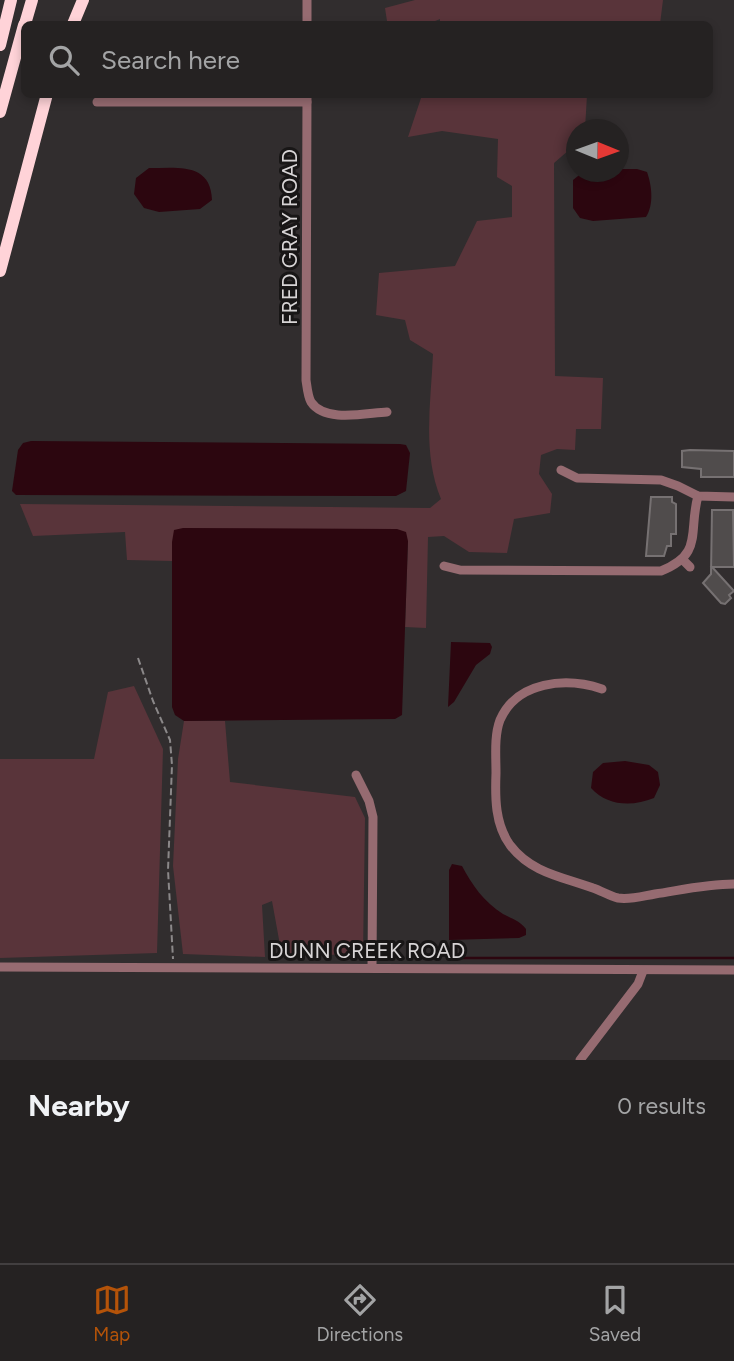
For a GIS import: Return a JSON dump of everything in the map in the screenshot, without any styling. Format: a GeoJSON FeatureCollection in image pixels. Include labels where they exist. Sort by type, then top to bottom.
{"type":"FeatureCollection","features":[{"type":"Feature","properties":{"kind":"highway"},"geometry":{"type":"LineString","coordinates":[[0,45],[11,0]]}},
{"type":"Feature","properties":{"kind":"highway"},"geometry":{"type":"LineString","coordinates":[[26,21],[32,0]]}},
{"type":"Feature","properties":{"kind":"highway"},"geometry":{"type":"LineString","coordinates":[[71,21],[76,0]]}},
{"type":"Feature","properties":{"kind":"highway"},"geometry":{"type":"LineString","coordinates":[[72,21],[83,0]]}},
{"type":"Feature","properties":{"kind":"highway"},"geometry":{"type":"LineString","coordinates":[[0,112],[21,39]]}},
{"type":"Feature","properties":{"kind":"highway"},"geometry":{"type":"LineString","coordinates":[[0,271],[46,98]]}},
{"type":"Feature","properties":{"kind":"street"},"geometry":{"type":"LineString","coordinates":[[307,0],[307,21]]}},
{"type":"Feature","properties":{"kind":"street"},"geometry":{"type":"LineString","coordinates":[[97,102],[307,98]]}},
{"type":"Feature","properties":{"kind":"street","name":"FRED GRAY ROAD"},"geometry":{"type":"LineString","coordinates":[[307,98],[306,380],[310,401],[320,411],[338,415],[387,412]]}},
{"type":"Feature","properties":{"kind":"street"},"geometry":{"type":"LineString","coordinates":[[561,470],[577,478],[661,480],[678,485],[698,496],[734,497]]}},
{"type":"Feature","properties":{"kind":"street"},"geometry":{"type":"LineString","coordinates":[[444,566],[460,570],[661,571],[682,560],[694,537],[694,509],[698,496]]}},
{"type":"Feature","properties":{"kind":"street"},"geometry":{"type":"LineString","coordinates":[[682,560],[690,568]]}},
{"type":"Feature","properties":{"kind":"street"},"geometry":{"type":"LineString","coordinates":[[601,689],[586,684],[550,683],[520,695],[504,714],[496,737],[495,802],[503,831],[510,844],[524,860],[537,869],[622,899],[717,884],[734,884]]}},
{"type":"Feature","properties":{"kind":"street"},"geometry":{"type":"LineString","coordinates":[[356,775],[369,801],[373,817],[372,968]]}},
{"type":"Feature","properties":{"kind":"street","name":"DUNN CREEK ROAD"},"geometry":{"type":"LineString","coordinates":[[0,967],[734,970]]}},
{"type":"Feature","properties":{"kind":"street"},"geometry":{"type":"LineString","coordinates":[[580,1060],[638,984],[643,971]]}},
{"type":"Feature","properties":{"kind":"path"},"geometry":{"type":"LineString","coordinates":[[138,658],[170,740],[172,765],[168,870],[174,967]]}},
{"type":"Feature","properties":{"kind":"shaded area"},"geometry":{"type":"Polygon","coordinates":[[[415,0],[663,0],[660,21],[387,21],[385,8],[415,0]]]}},
{"type":"Feature","properties":{"kind":"shaded area"},"geometry":{"type":"Polygon","coordinates":[[[421,98],[587,98],[586,119],[566,119],[566,153],[554,163],[555,376],[603,378],[601,429],[576,429],[575,450],[557,449],[541,455],[539,474],[552,494],[550,513],[514,519],[507,553],[469,552],[444,536],[428,537],[426,628],[405,627],[408,541],[172,542],[172,561],[127,560],[125,532],[33,536],[20,504],[430,508],[441,499],[431,464],[430,446],[433,354],[410,340],[405,320],[376,315],[379,273],[455,266],[477,221],[512,217],[512,186],[497,177],[498,139],[442,131],[408,137],[421,98]]]}},
{"type":"Feature","properties":{"kind":"shaded area"},"geometry":{"type":"Polygon","coordinates":[[[149,168],[181,168],[199,173],[206,179],[212,200],[200,209],[159,212],[144,208],[134,194],[136,178],[149,168]]]}},
{"type":"Feature","properties":{"kind":"shaded area"},"geometry":{"type":"Polygon","coordinates":[[[629,169],[647,172],[651,195],[646,217],[593,221],[580,218],[573,208],[573,182],[629,182],[629,169]]]}},
{"type":"Feature","properties":{"kind":"shaded area"},"geometry":{"type":"Polygon","coordinates":[[[23,443],[400,444],[406,445],[410,453],[406,491],[396,496],[16,495],[12,491],[18,450],[23,443]]]}},
{"type":"Feature","properties":{"kind":"shaded area"},"geometry":{"type":"Polygon","coordinates":[[[397,529],[406,532],[408,541],[402,715],[395,719],[184,721],[175,715],[172,707],[172,542],[174,530],[397,529]]]}},
{"type":"Feature","properties":{"kind":"shaded area"},"geometry":{"type":"Polygon","coordinates":[[[451,642],[490,643],[492,647],[490,654],[476,665],[454,702],[448,707],[451,642]]]}},
{"type":"Feature","properties":{"kind":"shaded area"},"geometry":{"type":"Polygon","coordinates":[[[134,686],[163,749],[157,953],[0,958],[0,759],[94,759],[108,692],[134,686]]]}},
{"type":"Feature","properties":{"kind":"shaded area"},"geometry":{"type":"Polygon","coordinates":[[[184,721],[225,721],[230,782],[355,797],[365,818],[363,954],[282,956],[272,901],[262,905],[265,957],[183,954],[173,866],[178,759],[184,721]]]}},
{"type":"Feature","properties":{"kind":"shaded area"},"geometry":{"type":"Polygon","coordinates":[[[625,761],[649,765],[658,772],[660,785],[654,798],[637,803],[620,803],[604,798],[591,788],[593,772],[603,763],[625,761]]]}},
{"type":"Feature","properties":{"kind":"shaded area"},"geometry":{"type":"Polygon","coordinates":[[[452,864],[462,866],[484,899],[521,924],[526,929],[526,935],[519,938],[449,940],[449,870],[452,864]]]}},
{"type":"Feature","properties":{"kind":"building"},"geometry":{"type":"Polygon","coordinates":[[[682,451],[734,451],[734,477],[701,477],[701,469],[682,467],[682,451]]]}},
{"type":"Feature","properties":{"kind":"building"},"geometry":{"type":"Polygon","coordinates":[[[651,497],[672,497],[672,502],[676,504],[676,534],[671,534],[671,546],[667,546],[664,556],[646,556],[651,497]]]}},
{"type":"Feature","properties":{"kind":"building"},"geometry":{"type":"Polygon","coordinates":[[[712,510],[733,510],[734,567],[712,567],[734,591],[725,604],[703,583],[711,574],[712,510]]]}},
{"type":"Feature","properties":{"kind":"waterway"},"geometry":{"type":"LineString","coordinates":[[449,958],[734,958]]}}]}
